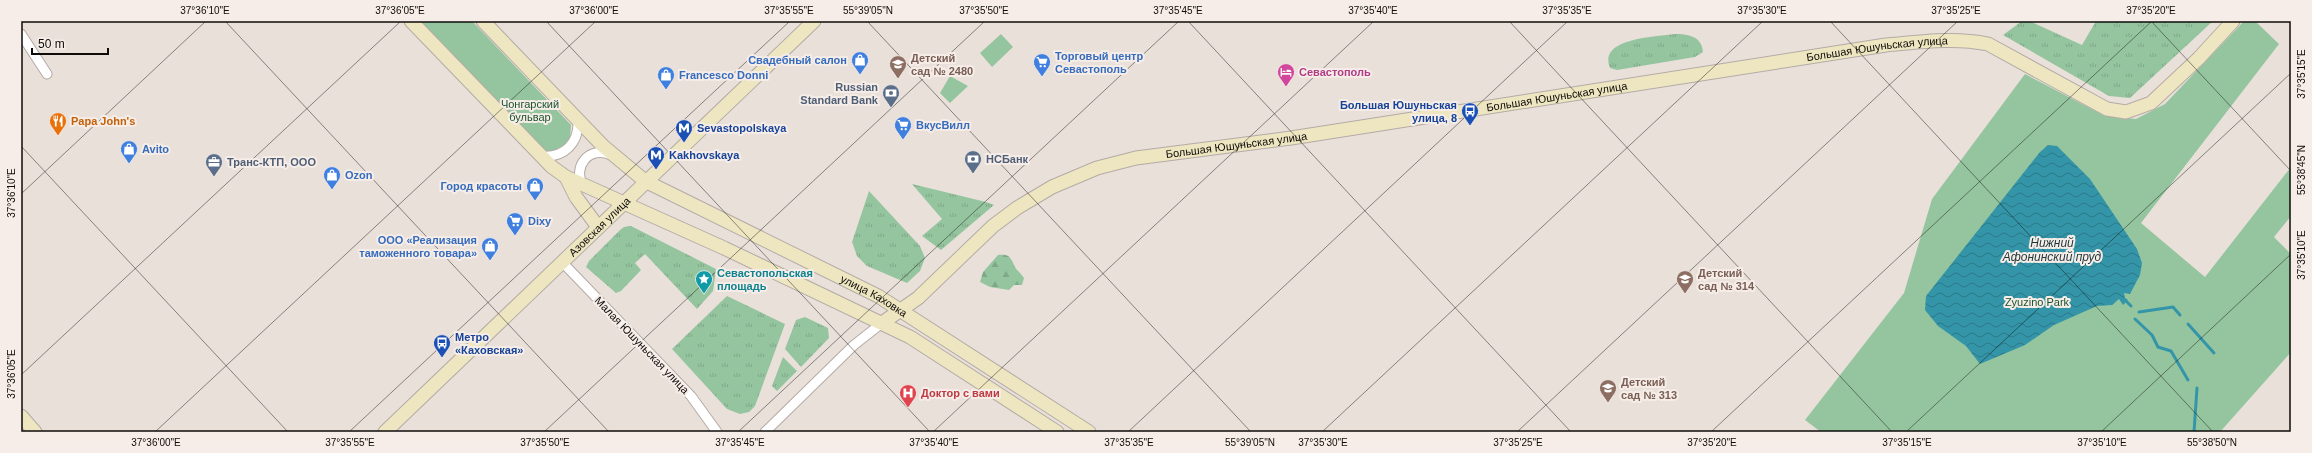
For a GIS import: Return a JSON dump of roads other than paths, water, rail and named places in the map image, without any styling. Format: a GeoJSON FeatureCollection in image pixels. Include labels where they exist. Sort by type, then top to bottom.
{"type":"FeatureCollection","features":[{"type":"Feature","properties":{"kind":"street"},"geometry":{"type":"LineString","coordinates":[[411,21],[542,156],[566,177],[583,186],[624,202]]}},
{"type":"Feature","properties":{"kind":"street"},"geometry":{"type":"LineString","coordinates":[[483,21],[578,121],[613,155],[645,181]]}},
{"type":"Feature","properties":{"kind":"street","name":"Азовская улица"},"geometry":{"type":"LineString","coordinates":[[385,432],[563,263],[598,226],[814,21]]}},
{"type":"Feature","properties":{"kind":"street","name":"Большая Юшуньская улица"},"geometry":{"type":"LineString","coordinates":[[882,323],[918,298],[993,226],[1033,198],[1052,186],[1092,169],[1136,158],[1299,137],[1886,45],[1949,40],[1967,40],[1988,44],[2107,109],[2126,112],[2151,103],[2198,59],[2233,21]]}},
{"type":"Feature","properties":{"kind":"street"},"geometry":{"type":"LineString","coordinates":[[21,34],[47,74]]}},
{"type":"Feature","properties":{"kind":"street"},"geometry":{"type":"LineString","coordinates":[[542,156],[556,156],[569,148],[577,136],[578,121]]}},
{"type":"Feature","properties":{"kind":"street"},"geometry":{"type":"LineString","coordinates":[[583,186],[579,175],[581,164],[585,159],[595,152],[613,155]]}},
{"type":"Feature","properties":{"kind":"street"},"geometry":{"type":"LineString","coordinates":[[566,177],[576,197],[598,226]]}},
{"type":"Feature","properties":{"kind":"street","name":"улица Каховка"},"geometry":{"type":"LineString","coordinates":[[645,181],[846,279],[900,310],[1089,432]]}},
{"type":"Feature","properties":{"kind":"street","name":"улица Каховка"},"geometry":{"type":"LineString","coordinates":[[624,202],[882,323],[910,338],[1057,432]]}},
{"type":"Feature","properties":{"kind":"street","name":"Малая Юшуньская улица"},"geometry":{"type":"LineString","coordinates":[[563,263],[691,396],[717,432]]}},
{"type":"Feature","properties":{"kind":"street"},"geometry":{"type":"LineString","coordinates":[[765,432],[854,345],[882,323]]}},
{"type":"Feature","properties":{"kind":"street"},"geometry":{"type":"LineString","coordinates":[[21,416],[35,432]]}},
{"type":"Feature","properties":{"kind":"water","name":"Нижний Афонинский пруд"},"geometry":{"type":"Polygon","coordinates":[[[2048,145],[2057,146],[2090,179],[2137,249],[2142,263],[2140,275],[2130,294],[2124,293],[2125,298],[2128,300],[2123,305],[2119,299],[2112,305],[2097,306],[2054,325],[2025,345],[1980,364],[1966,346],[1938,326],[1925,310],[1926,296],[2040,152],[2048,145]]]}},
{"type":"Feature","properties":{"kind":"waterway"},"geometry":{"type":"LineString","coordinates":[[2124,299],[2131,306]]}},
{"type":"Feature","properties":{"kind":"waterway"},"geometry":{"type":"LineString","coordinates":[[2139,312],[2173,307],[2180,315]]}},
{"type":"Feature","properties":{"kind":"waterway"},"geometry":{"type":"LineString","coordinates":[[2135,319],[2152,335],[2158,347],[2171,351],[2188,380]]}},
{"type":"Feature","properties":{"kind":"waterway"},"geometry":{"type":"LineString","coordinates":[[2188,324],[2214,353]]}},
{"type":"Feature","properties":{"kind":"waterway"},"geometry":{"type":"LineString","coordinates":[[2194,432],[2197,388]]}},
{"type":"Feature","properties":{"kind":"place","name":"Свадебный салон"},"geometry":{"type":"Point","coordinates":[860,75]}},
{"type":"Feature","properties":{"kind":"place","name":"Торговый центр Севастополь"},"geometry":{"type":"Point","coordinates":[1042,77]}},
{"type":"Feature","properties":{"kind":"place","name":"Детский сад № 2480"},"geometry":{"type":"Point","coordinates":[898,79]}},
{"type":"Feature","properties":{"kind":"place","name":"Севастополь"},"geometry":{"type":"Point","coordinates":[1286,87]}},
{"type":"Feature","properties":{"kind":"place","name":"Francesco Donni"},"geometry":{"type":"Point","coordinates":[666,90]}},
{"type":"Feature","properties":{"kind":"place","name":"Russian Standard Bank"},"geometry":{"type":"Point","coordinates":[891,108]}},
{"type":"Feature","properties":{"kind":"place","name":"Большая Юшуньская улица, 8"},"geometry":{"type":"Point","coordinates":[1470,126]}},
{"type":"Feature","properties":{"kind":"place","name":"Papa John's"},"geometry":{"type":"Point","coordinates":[58,136]}},
{"type":"Feature","properties":{"kind":"place","name":"ВкусВилл"},"geometry":{"type":"Point","coordinates":[903,140]}},
{"type":"Feature","properties":{"kind":"place","name":"Sevastopolskaya"},"geometry":{"type":"Point","coordinates":[684,143]}},
{"type":"Feature","properties":{"kind":"place","name":"Avito"},"geometry":{"type":"Point","coordinates":[129,164]}},
{"type":"Feature","properties":{"kind":"place","name":"Kakhovskaya"},"geometry":{"type":"Point","coordinates":[656,170]}},
{"type":"Feature","properties":{"kind":"place","name":"НСБанк"},"geometry":{"type":"Point","coordinates":[973,174]}},
{"type":"Feature","properties":{"kind":"place","name":"Транс-КТП, ООО"},"geometry":{"type":"Point","coordinates":[214,177]}},
{"type":"Feature","properties":{"kind":"place","name":"Ozon"},"geometry":{"type":"Point","coordinates":[332,190]}},
{"type":"Feature","properties":{"kind":"place","name":"Город красоты"},"geometry":{"type":"Point","coordinates":[535,201]}},
{"type":"Feature","properties":{"kind":"place","name":"Dixy"},"geometry":{"type":"Point","coordinates":[515,236]}},
{"type":"Feature","properties":{"kind":"place","name":"ООО «Реализация таможенного товара»"},"geometry":{"type":"Point","coordinates":[490,261]}},
{"type":"Feature","properties":{"kind":"place","name":"Севастопольская площадь"},"geometry":{"type":"Point","coordinates":[704,294]}},
{"type":"Feature","properties":{"kind":"place","name":"Детский сад № 314"},"geometry":{"type":"Point","coordinates":[1685,294]}},
{"type":"Feature","properties":{"kind":"place","name":"Метро «Каховская»"},"geometry":{"type":"Point","coordinates":[442,358]}},
{"type":"Feature","properties":{"kind":"place","name":"Детский сад № 313"},"geometry":{"type":"Point","coordinates":[1608,403]}},
{"type":"Feature","properties":{"kind":"place","name":"Доктор с вами"},"geometry":{"type":"Point","coordinates":[908,408]}},
{"type":"Feature","properties":{"kind":"park label","name":"Чонгарский бульвар"},"geometry":{"type":"Point","coordinates":[530,110]}},
{"type":"Feature","properties":{"kind":"park label","name":"Zyuzino Park"},"geometry":{"type":"Point","coordinates":[2037,302]}}]}
